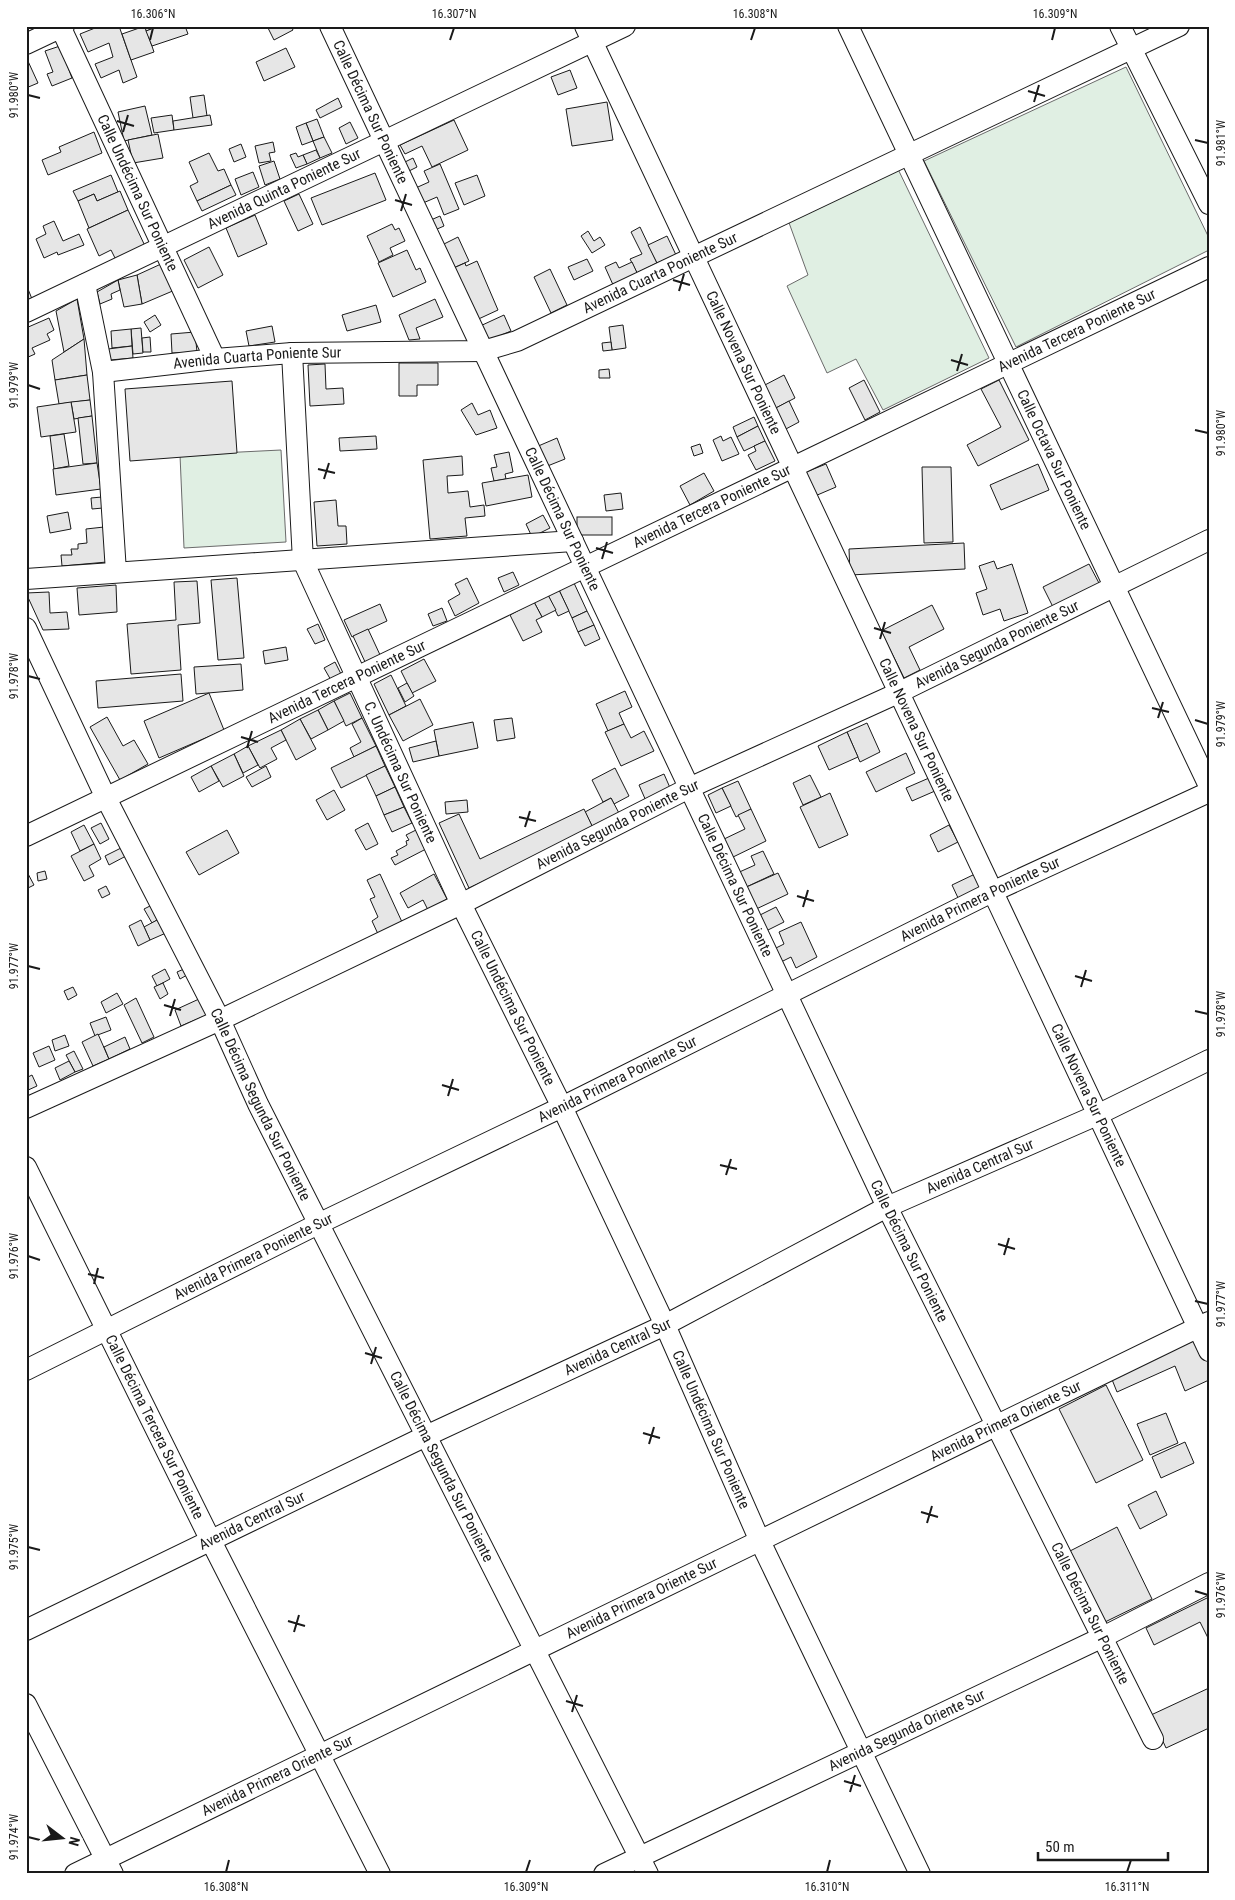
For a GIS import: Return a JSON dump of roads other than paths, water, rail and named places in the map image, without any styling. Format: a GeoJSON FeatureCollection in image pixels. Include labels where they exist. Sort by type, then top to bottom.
{"type":"FeatureCollection","features":[{"type":"Feature","properties":{"kind":"street","name":"Calle Décima Sur Poniente"},"geometry":{"type":"LineString","coordinates":[[330,26],[887,1207],[1153,1739]]}},
{"type":"Feature","properties":{"kind":"street","name":"Avenida Quinta Poniente Sur"},"geometry":{"type":"LineString","coordinates":[[26,312],[384,141],[588,34],[625,26]]}},
{"type":"Feature","properties":{"kind":"street","name":"Calle Octava Sur Poniente"},"geometry":{"type":"LineString","coordinates":[[848,26],[1209,786]]}},
{"type":"Feature","properties":{"kind":"street"},"geometry":{"type":"LineString","coordinates":[[1120,26],[1209,204]]}},
{"type":"Feature","properties":{"kind":"street","name":"Avenida Cuarta Poniente Sur"},"geometry":{"type":"LineString","coordinates":[[103,372],[215,359],[292,353],[484,351],[517,341],[1179,26]]}},
{"type":"Feature","properties":{"kind":"street"},"geometry":{"type":"LineString","coordinates":[[26,44],[62,27]]}},
{"type":"Feature","properties":{"kind":"street","name":"Calle Undécima Sur Poniente"},"geometry":{"type":"LineString","coordinates":[[62,27],[215,359]]}},
{"type":"Feature","properties":{"kind":"street","name":"Calle Novena Sur Poniente"},"geometry":{"type":"LineString","coordinates":[[588,34],[1096,1115],[1203,1325],[1209,1351]]}},
{"type":"Feature","properties":{"kind":"street","name":"Avenida Tercera Poniente Sur"},"geometry":{"type":"LineString","coordinates":[[26,836],[355,676],[1209,268]]}},
{"type":"Feature","properties":{"kind":"street"},"geometry":{"type":"LineString","coordinates":[[85,284],[103,372],[116,572]]}},
{"type":"Feature","properties":{"kind":"street"},"geometry":{"type":"LineString","coordinates":[[292,353],[303,561]]}},
{"type":"Feature","properties":{"kind":"street","name":"Avenida Segunda Poniente Sur"},"geometry":{"type":"LineString","coordinates":[[26,1108],[220,1020],[461,904],[689,788],[898,693],[1209,540]]}},
{"type":"Feature","properties":{"kind":"street"},"geometry":{"type":"LineString","coordinates":[[26,579],[573,541]]}},
{"type":"Feature","properties":{"kind":"street","name":"C. Undécima Sur Poniente"},"geometry":{"type":"LineString","coordinates":[[303,561],[461,904]]}},
{"type":"Feature","properties":{"kind":"street","name":"Calle Décima Segunda Sur Poniente"},"geometry":{"type":"LineString","coordinates":[[26,628],[106,798],[220,1020],[258,1104],[644,1865]]}},
{"type":"Feature","properties":{"kind":"street","name":"Avenida Primera Poniente Sur"},"geometry":{"type":"LineString","coordinates":[[26,1370],[318,1224],[562,1107],[992,892],[1209,792]]}},
{"type":"Feature","properties":{"kind":"street","name":"Calle Undécima Sur Poniente"},"geometry":{"type":"LineString","coordinates":[[461,904],[562,1107],[665,1325],[759,1539],[920,1874]]}},
{"type":"Feature","properties":{"kind":"street","name":"Avenida Central Sur"},"geometry":{"type":"LineString","coordinates":[[26,1630],[426,1436],[665,1325],[887,1207],[1096,1115],[1209,1060]]}},
{"type":"Feature","properties":{"kind":"street","name":"Calle Décima Tercera Sur Poniente"},"geometry":{"type":"LineString","coordinates":[[26,1167],[211,1541],[380,1874]]}},
{"type":"Feature","properties":{"kind":"street","name":"Avenida Primera Oriente Sur"},"geometry":{"type":"LineString","coordinates":[[75,1874],[109,1866],[319,1753],[1203,1325]]}},
{"type":"Feature","properties":{"kind":"street","name":"Avenida Segunda Oriente Sur"},"geometry":{"type":"LineString","coordinates":[[604,1874],[644,1865],[861,1751],[1209,1583]]}},
{"type":"Feature","properties":{"kind":"street"},"geometry":{"type":"LineString","coordinates":[[26,1704],[109,1866]]}}]}
